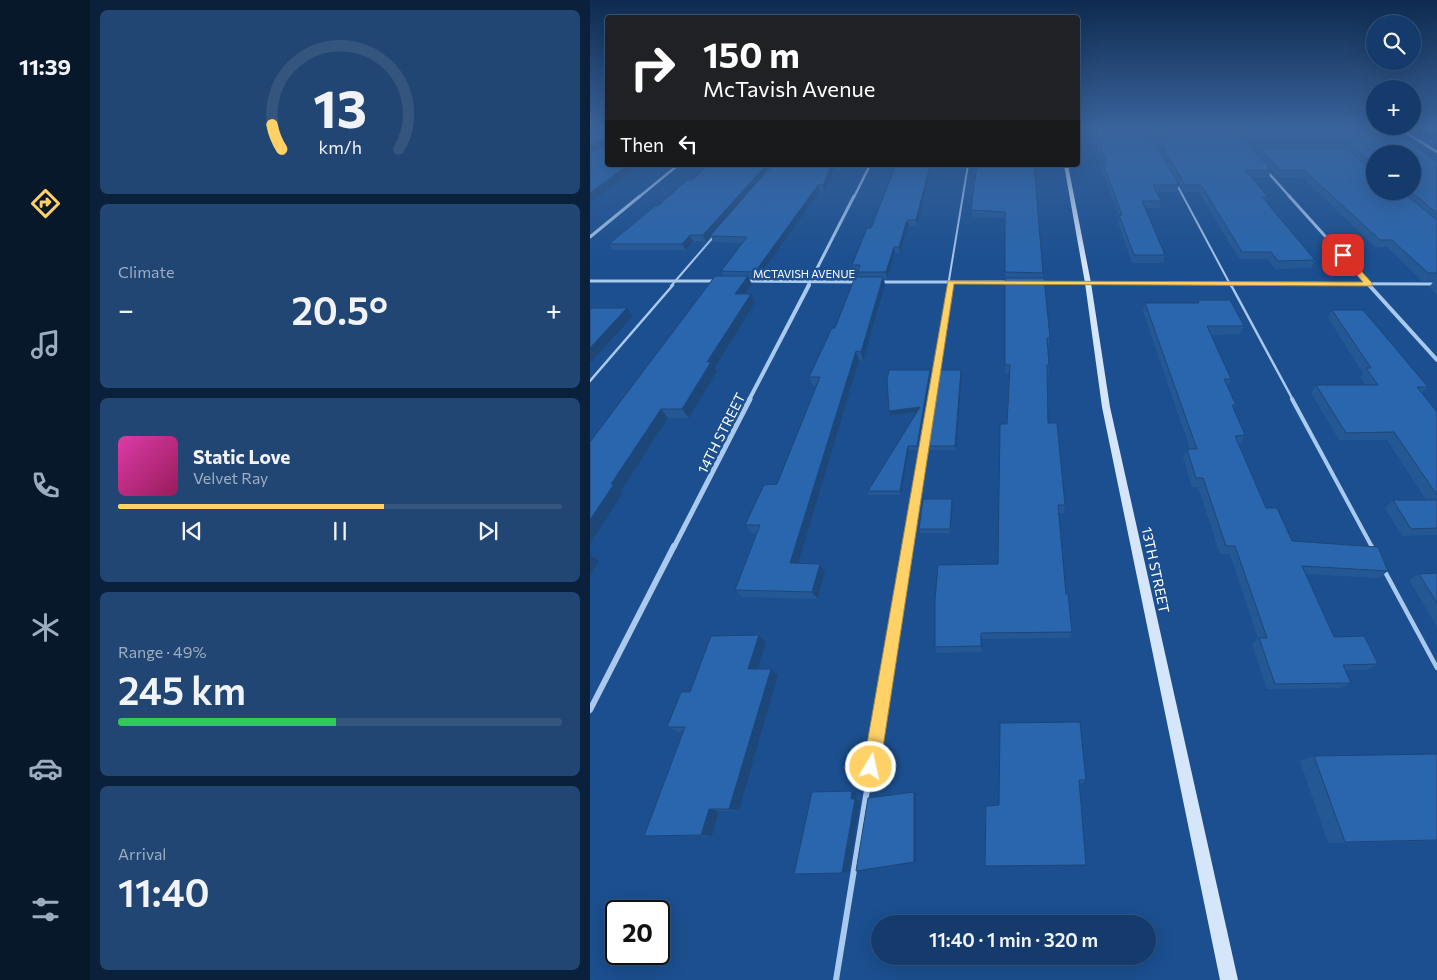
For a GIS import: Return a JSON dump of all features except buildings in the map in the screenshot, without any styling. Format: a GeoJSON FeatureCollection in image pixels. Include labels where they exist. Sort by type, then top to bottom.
{"type":"FeatureCollection","features":[{"type":"Feature","properties":{"kind":"street"},"geometry":{"type":"LineString","coordinates":[[590,237],[669,173]]}},
{"type":"Feature","properties":{"kind":"street","name":"14TH STREET"},"geometry":{"type":"LineString","coordinates":[[590,710],[866,173]]}},
{"type":"Feature","properties":{"kind":"street","name":"13TH STREET"},"geometry":{"type":"LineString","coordinates":[[1067,173],[1088,283],[1106,408],[1229,980]]}},
{"type":"Feature","properties":{"kind":"street"},"geometry":{"type":"LineString","coordinates":[[1269,173],[1437,360]]}},
{"type":"Feature","properties":{"kind":"street"},"geometry":{"type":"LineString","coordinates":[[590,281],[724,281]]}},
{"type":"Feature","properties":{"kind":"street","name":"MCTAVISH AVENUE"},"geometry":{"type":"LineString","coordinates":[[744,281],[861,282]]}},
{"type":"Feature","properties":{"kind":"street","name":"MCTAVISH AVENUE"},"geometry":{"type":"LineString","coordinates":[[871,282],[1019,282]]}},
{"type":"Feature","properties":{"kind":"street"},"geometry":{"type":"LineString","coordinates":[[1029,282],[1437,284]]}},
{"type":"Feature","properties":{"kind":"lane"},"geometry":{"type":"LineString","coordinates":[[836,980],[967,173]]}},
{"type":"Feature","properties":{"kind":"lane"},"geometry":{"type":"LineString","coordinates":[[1175,182],[1376,554]]}},
{"type":"Feature","properties":{"kind":"lane"},"geometry":{"type":"LineString","coordinates":[[590,381],[719,230]]}},
{"type":"Feature","properties":{"kind":"lane"},"geometry":{"type":"LineString","coordinates":[[1380,563],[1437,668]]}},
{"type":"Feature","properties":{"kind":"route"},"geometry":{"type":"LineString","coordinates":[[871,767],[950,282],[1369,284],[1343,255]]}}]}
